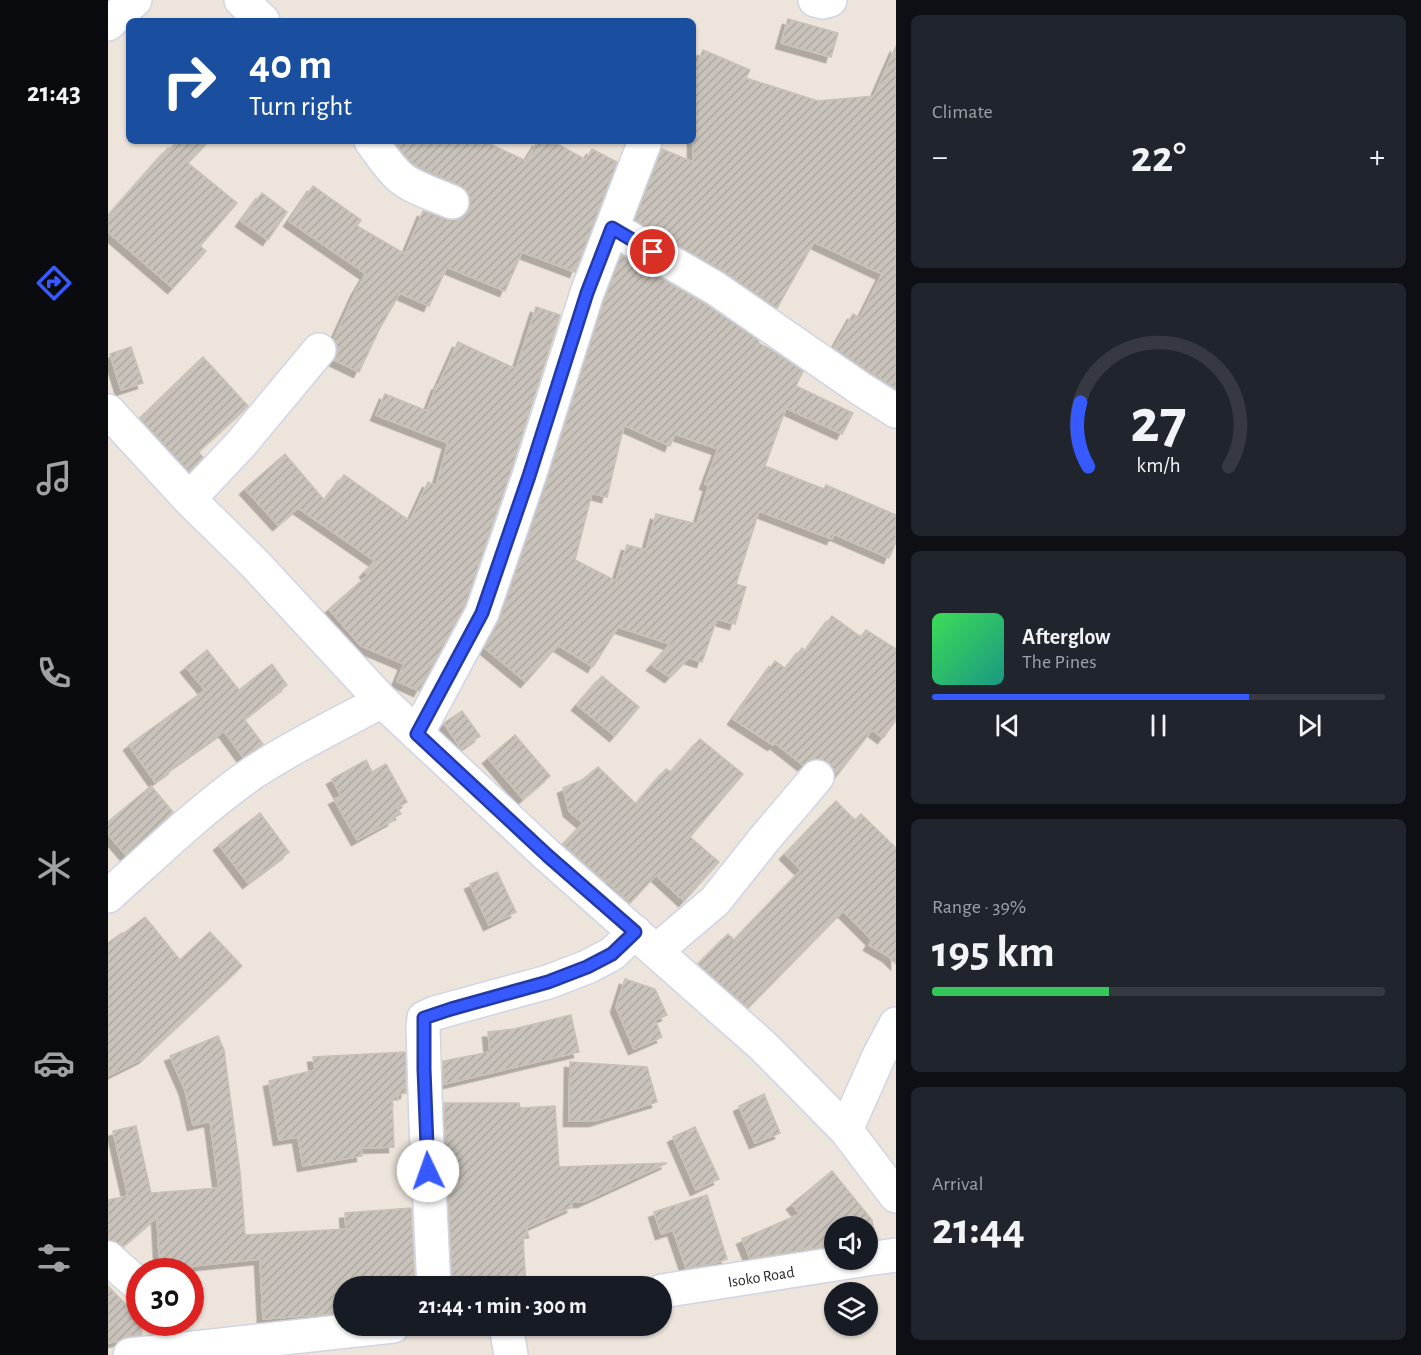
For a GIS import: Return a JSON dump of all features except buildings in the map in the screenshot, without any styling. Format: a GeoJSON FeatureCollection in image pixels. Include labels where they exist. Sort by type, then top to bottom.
{"type":"FeatureCollection","features":[{"type":"Feature","properties":{"kind":"street"},"geometry":{"type":"LineString","coordinates":[[108,24],[135,0]]}},
{"type":"Feature","properties":{"kind":"street"},"geometry":{"type":"LineString","coordinates":[[241,0],[260,18]]}},
{"type":"Feature","properties":{"kind":"street"},"geometry":{"type":"LineString","coordinates":[[815,0],[823,2],[830,0]]}},
{"type":"Feature","properties":{"kind":"street"},"geometry":{"type":"LineString","coordinates":[[373,144],[401,178],[452,202]]}},
{"type":"Feature","properties":{"kind":"street"},"geometry":{"type":"LineString","coordinates":[[417,734],[482,613],[529,476],[587,293],[644,144]]}},
{"type":"Feature","properties":{"kind":"street"},"geometry":{"type":"LineString","coordinates":[[612,228],[715,288],[851,383],[896,411]]}},
{"type":"Feature","properties":{"kind":"street"},"geometry":{"type":"LineString","coordinates":[[189,499],[240,446],[319,350]]}},
{"type":"Feature","properties":{"kind":"street"},"geometry":{"type":"LineString","coordinates":[[108,411],[382,701],[548,856],[763,1046],[846,1130],[896,1196]]}},
{"type":"Feature","properties":{"kind":"street"},"geometry":{"type":"LineString","coordinates":[[108,896],[183,829],[253,773],[293,748],[382,701]]}},
{"type":"Feature","properties":{"kind":"street"},"geometry":{"type":"LineString","coordinates":[[433,1276],[425,1114],[424,1018],[548,982],[587,967],[612,954],[646,942],[715,900],[817,777]]}},
{"type":"Feature","properties":{"kind":"street"},"geometry":{"type":"LineString","coordinates":[[846,1130],[896,1024]]}},
{"type":"Feature","properties":{"kind":"street"},"geometry":{"type":"LineString","coordinates":[[878,1257],[896,1255]]}},
{"type":"Feature","properties":{"kind":"street"},"geometry":{"type":"LineString","coordinates":[[108,1258],[126,1274]]}},
{"type":"Feature","properties":{"kind":"street","name":"Isoko Road"},"geometry":{"type":"LineString","coordinates":[[672,1289],[824,1266]]}},
{"type":"Feature","properties":{"kind":"street"},"geometry":{"type":"LineString","coordinates":[[130,1355],[185,1342],[219,1345],[333,1333]]}},
{"type":"Feature","properties":{"kind":"street"},"geometry":{"type":"LineString","coordinates":[[508,1336],[511,1355]]}},
{"type":"Feature","properties":{"kind":"route"},"geometry":{"type":"LineString","coordinates":[[428,1171],[424,1018],[548,982],[587,967],[612,954],[635,932],[548,856],[417,734],[482,613],[529,476],[587,293],[612,228],[653,252]]}}]}
